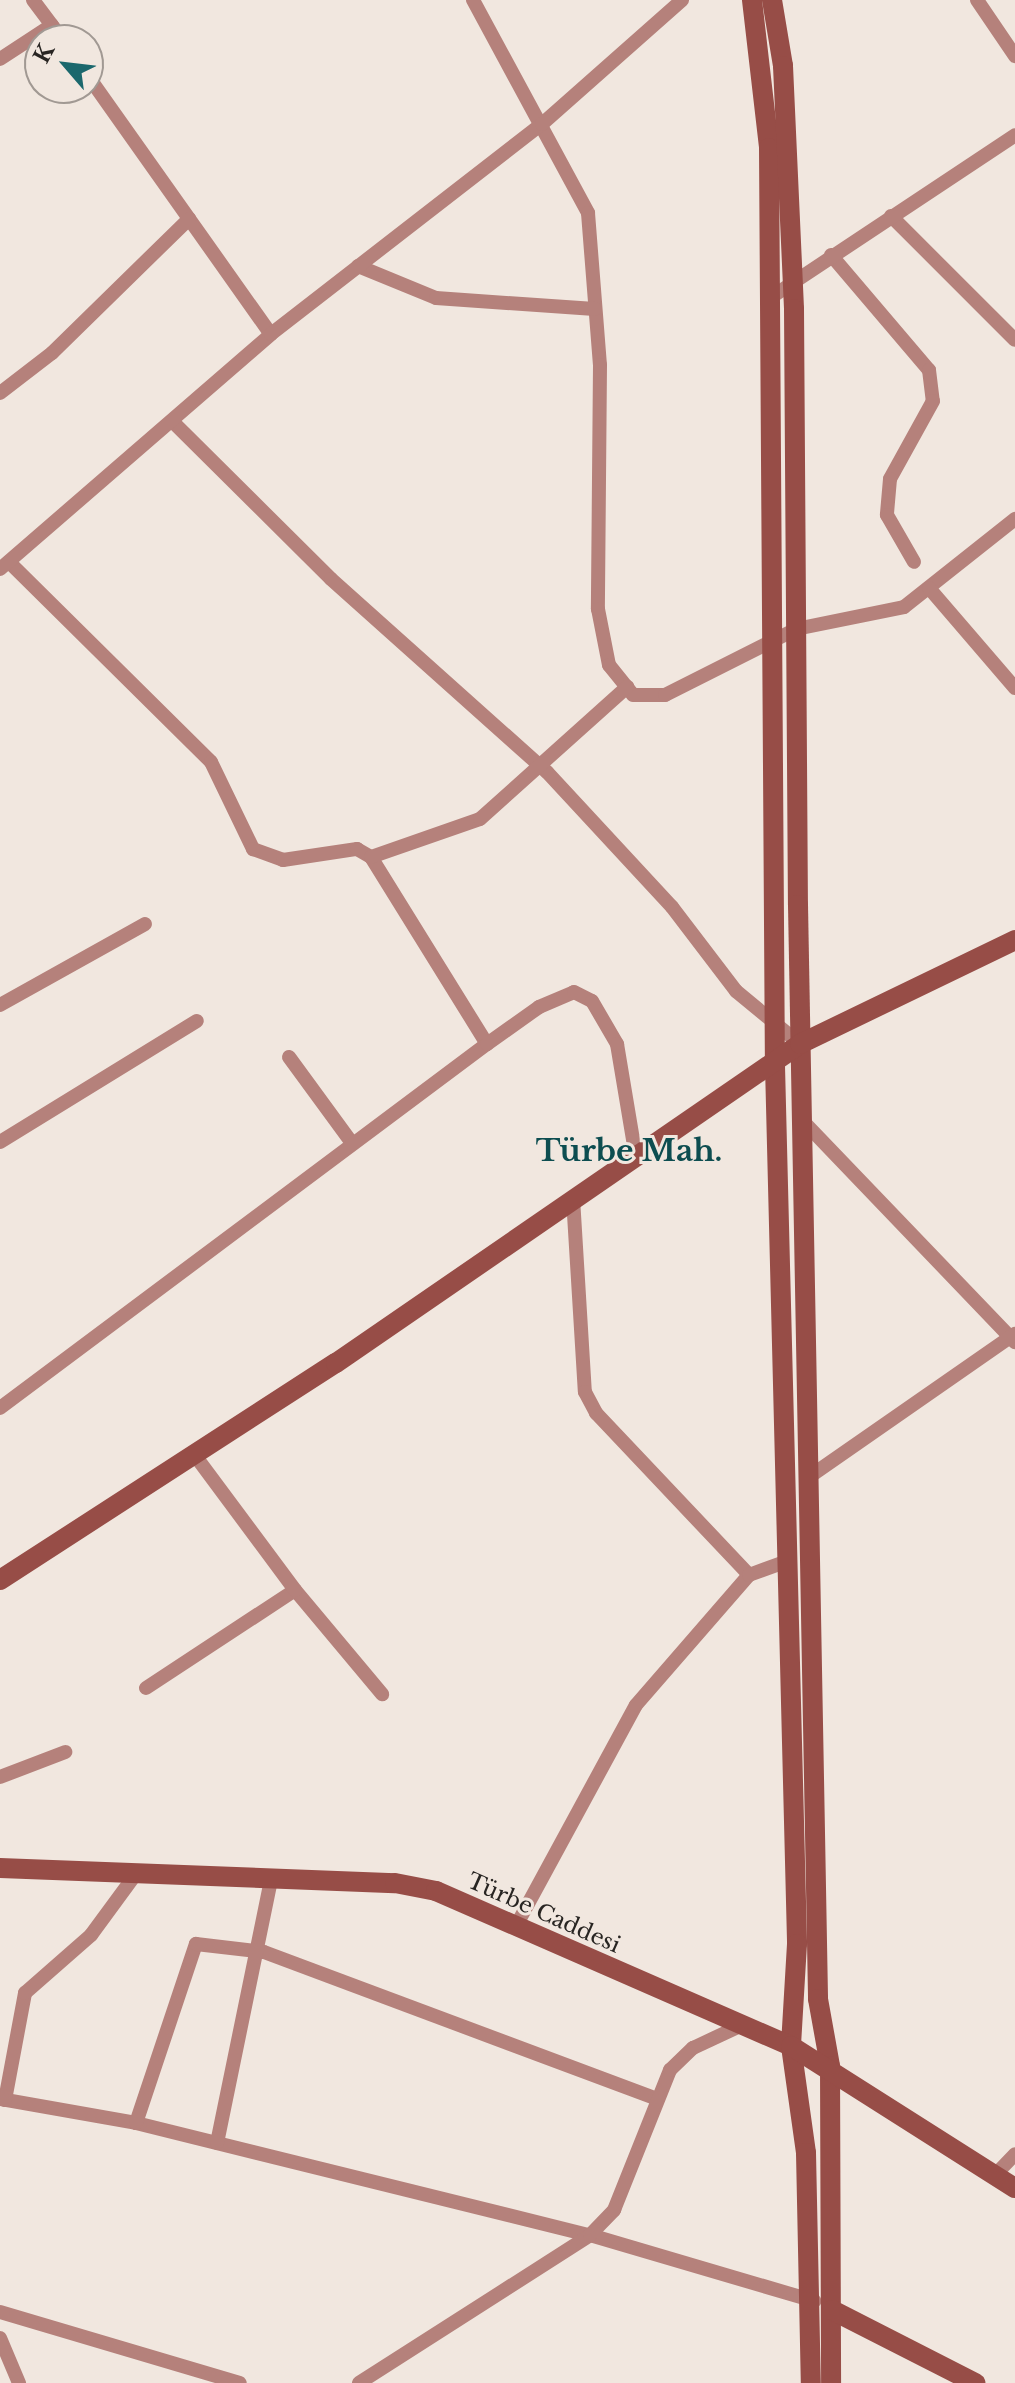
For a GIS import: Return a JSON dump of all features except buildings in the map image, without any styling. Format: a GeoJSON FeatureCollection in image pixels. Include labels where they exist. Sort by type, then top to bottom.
{"type":"FeatureCollection","features":[{"type":"Feature","properties":{"kind":"main road"},"geometry":{"type":"LineString","coordinates":[[752,0],[769,148],[775,1066],[784,1562],[797,1944],[791,2046],[806,2153],[812,2301],[811,2383]]}},
{"type":"Feature","properties":{"kind":"main road"},"geometry":{"type":"LineString","coordinates":[[772,0],[783,66],[793,279],[800,1044],[818,1999],[830,2066],[831,2383]]}},
{"type":"Feature","properties":{"kind":"main road"},"geometry":{"type":"LineString","coordinates":[[2,1576],[194,1454],[573,1198],[775,1066],[800,1044],[1015,940]]}},
{"type":"Feature","properties":{"kind":"main road","name":"Türbe Caddesi"},"geometry":{"type":"LineString","coordinates":[[0,1868],[416,1886],[516,1926],[791,2046],[830,2066],[1015,2188]]}},
{"type":"Feature","properties":{"kind":"main road"},"geometry":{"type":"LineString","coordinates":[[832,2310],[975,2383]]}},
{"type":"Feature","properties":{"kind":"street"},"geometry":{"type":"LineString","coordinates":[[33,0],[51,24]]}},
{"type":"Feature","properties":{"kind":"street"},"geometry":{"type":"LineString","coordinates":[[473,0],[588,213],[595,309],[598,609],[609,665],[633,695],[665,695],[772,638],[796,629],[904,607],[1015,519]]}},
{"type":"Feature","properties":{"kind":"street"},"geometry":{"type":"LineString","coordinates":[[487,1044],[371,857],[357,849],[283,860],[253,849],[211,762],[4,566],[174,423],[271,334],[542,124],[682,0]]}},
{"type":"Feature","properties":{"kind":"street"},"geometry":{"type":"LineString","coordinates":[[977,0],[1015,56]]}},
{"type":"Feature","properties":{"kind":"street"},"geometry":{"type":"LineString","coordinates":[[0,59],[24,43]]}},
{"type":"Feature","properties":{"kind":"street"},"geometry":{"type":"LineString","coordinates":[[104,99],[271,334]]}},
{"type":"Feature","properties":{"kind":"street"},"geometry":{"type":"LineString","coordinates":[[770,298],[793,279],[1015,135]]}},
{"type":"Feature","properties":{"kind":"street"},"geometry":{"type":"LineString","coordinates":[[891,216],[1015,340]]}},
{"type":"Feature","properties":{"kind":"street"},"geometry":{"type":"LineString","coordinates":[[0,393],[52,353],[189,219]]}},
{"type":"Feature","properties":{"kind":"street"},"geometry":{"type":"LineString","coordinates":[[831,255],[929,370],[933,401],[890,479],[887,515],[914,562]]}},
{"type":"Feature","properties":{"kind":"street"},"geometry":{"type":"LineString","coordinates":[[358,266],[436,298],[595,309]]}},
{"type":"Feature","properties":{"kind":"street"},"geometry":{"type":"LineString","coordinates":[[174,423],[331,579],[541,767],[672,907],[736,991],[800,1044]]}},
{"type":"Feature","properties":{"kind":"street"},"geometry":{"type":"LineString","coordinates":[[929,588],[1015,688]]}},
{"type":"Feature","properties":{"kind":"street"},"geometry":{"type":"LineString","coordinates":[[371,857],[480,819],[627,687]]}},
{"type":"Feature","properties":{"kind":"street"},"geometry":{"type":"LineString","coordinates":[[0,1005],[145,924]]}},
{"type":"Feature","properties":{"kind":"street"},"geometry":{"type":"LineString","coordinates":[[0,1408],[487,1044],[574,992],[592,1001],[617,1044],[636,1157]]}},
{"type":"Feature","properties":{"kind":"street"},"geometry":{"type":"LineString","coordinates":[[0,1142],[197,1021]]}},
{"type":"Feature","properties":{"kind":"street"},"geometry":{"type":"LineString","coordinates":[[289,1057],[352,1143]]}},
{"type":"Feature","properties":{"kind":"street"},"geometry":{"type":"LineString","coordinates":[[802,1120],[937,1254],[1013,1338],[809,1477]]}},
{"type":"Feature","properties":{"kind":"street"},"geometry":{"type":"LineString","coordinates":[[573,1198],[585,1392],[596,1413],[749,1575]]}},
{"type":"Feature","properties":{"kind":"street"},"geometry":{"type":"LineString","coordinates":[[194,1454],[295,1590],[382,1694]]}},
{"type":"Feature","properties":{"kind":"street"},"geometry":{"type":"LineString","coordinates":[[516,1926],[636,1705],[749,1575],[784,1562]]}},
{"type":"Feature","properties":{"kind":"street"},"geometry":{"type":"LineString","coordinates":[[146,1688],[295,1590]]}},
{"type":"Feature","properties":{"kind":"street"},"geometry":{"type":"LineString","coordinates":[[0,1777],[65,1752]]}},
{"type":"Feature","properties":{"kind":"street"},"geometry":{"type":"LineString","coordinates":[[135,1875],[91,1935],[25,1993],[2,2100],[136,2123],[590,2235],[812,2301],[832,2310]]}},
{"type":"Feature","properties":{"kind":"street"},"geometry":{"type":"LineString","coordinates":[[217,2143],[271,1880]]}},
{"type":"Feature","properties":{"kind":"street"},"geometry":{"type":"LineString","coordinates":[[136,2123],[196,1944],[255,1950],[655,2098]]}},
{"type":"Feature","properties":{"kind":"street"},"geometry":{"type":"LineString","coordinates":[[359,2383],[590,2235],[614,2210],[655,2098],[693,2048],[742,2025]]}},
{"type":"Feature","properties":{"kind":"street"},"geometry":{"type":"LineString","coordinates":[[995,2175],[1015,2154]]}},
{"type":"Feature","properties":{"kind":"street"},"geometry":{"type":"LineString","coordinates":[[0,2312],[240,2383]]}},
{"type":"Feature","properties":{"kind":"street"},"geometry":{"type":"LineString","coordinates":[[0,2338],[19,2383]]}},
{"type":"Feature","properties":{"kind":"district","name":"Türbe Mah."},"geometry":{"type":"Point","coordinates":[629,1151]}}]}
